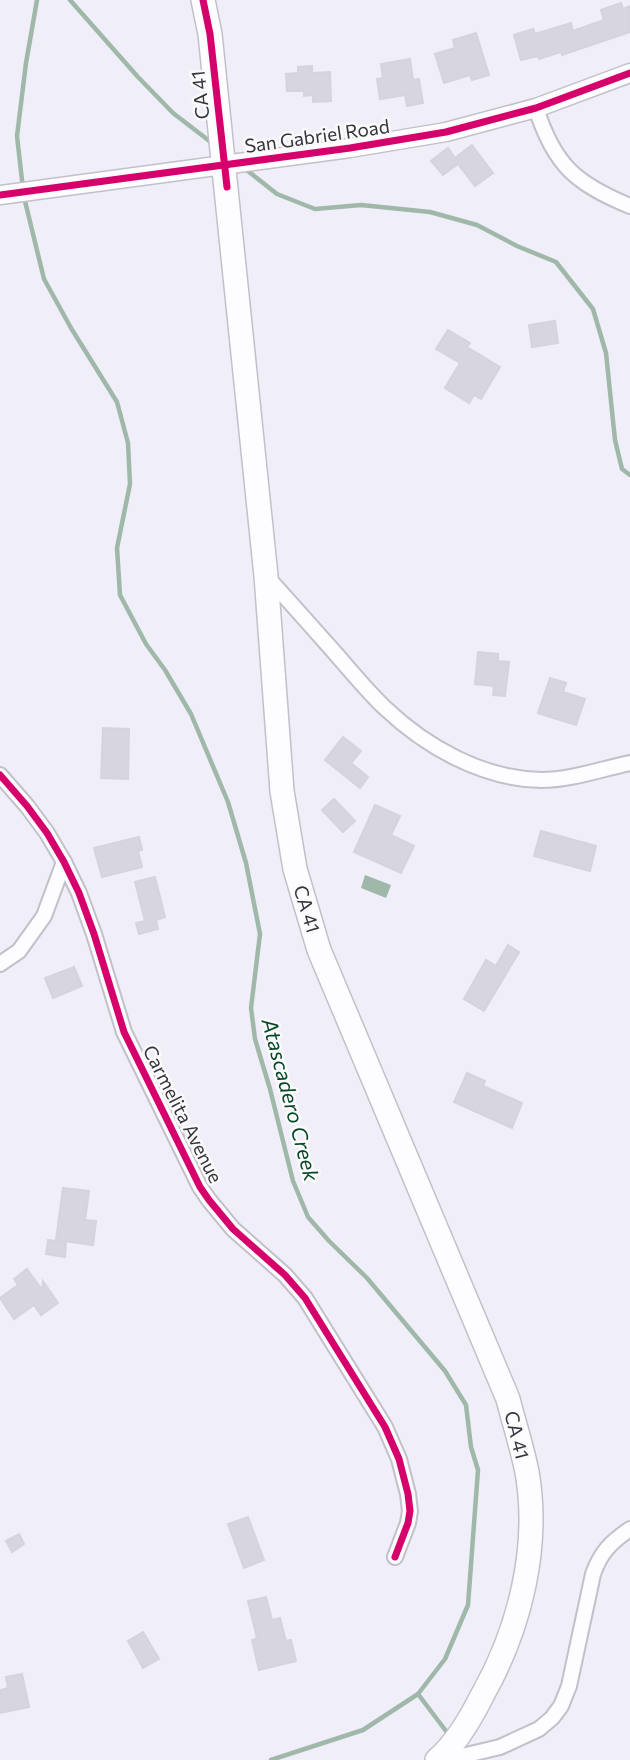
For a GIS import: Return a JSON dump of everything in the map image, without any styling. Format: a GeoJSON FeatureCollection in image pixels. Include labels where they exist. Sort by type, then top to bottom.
{"type":"FeatureCollection","features":[{"type":"Feature","properties":{"kind":"main road","name":"CA 41"},"geometry":{"type":"LineString","coordinates":[[203,0],[210,34],[266,576],[282,791],[295,869],[319,950],[508,1399],[527,1473],[531,1516],[527,1567],[517,1619],[499,1666],[479,1703],[440,1758]]}},
{"type":"Feature","properties":{"kind":"street","name":"San Gabriel Road"},"geometry":{"type":"LineString","coordinates":[[0,195],[351,148],[446,132],[536,108],[630,74]]}},
{"type":"Feature","properties":{"kind":"street"},"geometry":{"type":"LineString","coordinates":[[536,108],[543,130],[568,169],[584,184],[604,196],[630,206]]}},
{"type":"Feature","properties":{"kind":"street"},"geometry":{"type":"LineString","coordinates":[[266,576],[384,707],[428,743],[458,759],[507,776],[542,780],[559,779],[630,763]]}},
{"type":"Feature","properties":{"kind":"street","name":"Carmelita Avenue"},"geometry":{"type":"LineString","coordinates":[[0,775],[47,833],[64,862],[94,934],[124,1032],[200,1187],[233,1229],[285,1275],[306,1298],[385,1427],[405,1476],[410,1511],[395,1557]]}},
{"type":"Feature","properties":{"kind":"street"},"geometry":{"type":"LineString","coordinates":[[0,964],[19,951],[44,916],[64,862]]}},
{"type":"Feature","properties":{"kind":"street"},"geometry":{"type":"LineString","coordinates":[[440,1758],[500,1748],[539,1729],[552,1718],[561,1706],[569,1686],[598,1559],[605,1549],[630,1530]]}},
{"type":"Feature","properties":{"kind":"shaded area"},"geometry":{"type":"Polygon","coordinates":[[[365,875],[391,885],[386,898],[361,888],[365,875]]]}},
{"type":"Feature","properties":{"kind":"building"},"geometry":{"type":"Polygon","coordinates":[[[621,3],[623,9],[630,6],[630,32],[562,55],[561,52],[539,59],[538,56],[521,60],[514,35],[533,29],[535,34],[571,23],[573,31],[604,20],[601,10],[621,3]]]}},
{"type":"Feature","properties":{"kind":"building"},"geometry":{"type":"Polygon","coordinates":[[[476,33],[489,75],[472,80],[470,75],[444,83],[435,54],[455,48],[453,40],[476,33]]]}},
{"type":"Feature","properties":{"kind":"building"},"geometry":{"type":"Polygon","coordinates":[[[410,59],[413,80],[419,79],[423,103],[407,106],[405,95],[380,99],[377,79],[383,78],[381,64],[410,59]]]}},
{"type":"Feature","properties":{"kind":"building"},"geometry":{"type":"Polygon","coordinates":[[[312,66],[312,73],[330,72],[331,101],[313,102],[313,95],[304,96],[304,91],[287,91],[286,74],[298,73],[298,67],[312,66]]]}},
{"type":"Feature","properties":{"kind":"building"},"geometry":{"type":"Polygon","coordinates":[[[472,145],[493,173],[475,186],[458,164],[443,175],[431,161],[448,148],[455,158],[472,145]]]}},
{"type":"Feature","properties":{"kind":"building"},"geometry":{"type":"Polygon","coordinates":[[[555,321],[558,343],[532,347],[529,325],[555,321]]]}},
{"type":"Feature","properties":{"kind":"building"},"geometry":{"type":"Polygon","coordinates":[[[448,330],[470,343],[467,347],[500,367],[481,399],[474,395],[469,403],[445,388],[460,363],[436,349],[448,330]]]}},
{"type":"Feature","properties":{"kind":"building"},"geometry":{"type":"Polygon","coordinates":[[[478,652],[498,654],[498,661],[509,662],[505,696],[493,695],[494,686],[475,684],[478,652]]]}},
{"type":"Feature","properties":{"kind":"building"},"geometry":{"type":"Polygon","coordinates":[[[550,678],[566,683],[563,692],[585,699],[576,725],[538,713],[550,678]]]}},
{"type":"Feature","properties":{"kind":"building"},"geometry":{"type":"Polygon","coordinates":[[[103,728],[129,729],[128,779],[101,778],[103,728]]]}},
{"type":"Feature","properties":{"kind":"building"},"geometry":{"type":"Polygon","coordinates":[[[343,737],[361,751],[351,763],[368,777],[360,788],[325,760],[343,737]]]}},
{"type":"Feature","properties":{"kind":"building"},"geometry":{"type":"Polygon","coordinates":[[[334,799],[355,821],[343,832],[322,810],[334,799]]]}},
{"type":"Feature","properties":{"kind":"building"},"geometry":{"type":"Polygon","coordinates":[[[375,805],[400,816],[391,835],[414,846],[401,873],[354,852],[375,805]]]}},
{"type":"Feature","properties":{"kind":"building"},"geometry":{"type":"Polygon","coordinates":[[[541,831],[596,846],[590,871],[534,856],[541,831]]]}},
{"type":"Feature","properties":{"kind":"building"},"geometry":{"type":"Polygon","coordinates":[[[139,837],[142,850],[138,851],[142,867],[102,877],[94,848],[139,837]]]}},
{"type":"Feature","properties":{"kind":"building"},"geometry":{"type":"Polygon","coordinates":[[[155,877],[165,917],[156,920],[158,929],[139,934],[136,923],[145,921],[135,882],[155,877]]]}},
{"type":"Feature","properties":{"kind":"building"},"geometry":{"type":"Polygon","coordinates":[[[508,945],[519,952],[484,1011],[464,999],[486,960],[496,966],[508,945]]]}},
{"type":"Feature","properties":{"kind":"building"},"geometry":{"type":"Polygon","coordinates":[[[74,967],[82,986],[53,998],[45,978],[74,967]]]}},
{"type":"Feature","properties":{"kind":"building"},"geometry":{"type":"Polygon","coordinates":[[[467,1073],[485,1081],[483,1086],[522,1103],[512,1128],[454,1102],[467,1073]]]}},
{"type":"Feature","properties":{"kind":"building"},"geometry":{"type":"Polygon","coordinates":[[[63,1188],[89,1191],[85,1220],[96,1221],[93,1245],[56,1240],[63,1188]]]}},
{"type":"Feature","properties":{"kind":"building"},"geometry":{"type":"Polygon","coordinates":[[[48,1240],[66,1242],[65,1257],[46,1254],[48,1240]]]}},
{"type":"Feature","properties":{"kind":"building"},"geometry":{"type":"Polygon","coordinates":[[[27,1269],[42,1290],[43,1281],[58,1303],[41,1315],[34,1305],[14,1319],[0,1298],[18,1285],[14,1279],[27,1269]]]}},
{"type":"Feature","properties":{"kind":"building"},"geometry":{"type":"Polygon","coordinates":[[[248,1517],[264,1560],[244,1568],[228,1524],[248,1517]]]}},
{"type":"Feature","properties":{"kind":"building"},"geometry":{"type":"Polygon","coordinates":[[[19,1534],[24,1544],[12,1552],[6,1541],[19,1534]]]}},
{"type":"Feature","properties":{"kind":"building"},"geometry":{"type":"Polygon","coordinates":[[[266,1597],[272,1620],[280,1618],[286,1641],[291,1640],[296,1661],[259,1670],[252,1640],[257,1638],[248,1601],[266,1597]]]}},
{"type":"Feature","properties":{"kind":"building"},"geometry":{"type":"Polygon","coordinates":[[[143,1632],[159,1659],[143,1668],[128,1641],[143,1632]]]}},
{"type":"Feature","properties":{"kind":"building"},"geometry":{"type":"Polygon","coordinates":[[[22,1674],[29,1707],[0,1713],[0,1690],[8,1688],[6,1677],[22,1674]]]}},
{"type":"Feature","properties":{"kind":"waterway","name":"Atascadero Creek"},"geometry":{"type":"LineString","coordinates":[[23,189],[17,136],[37,0]]}},
{"type":"Feature","properties":{"kind":"waterway"},"geometry":{"type":"LineString","coordinates":[[70,0],[173,113],[212,143]]}},
{"type":"Feature","properties":{"kind":"waterway"},"geometry":{"type":"LineString","coordinates":[[244,168],[277,194],[315,209],[361,205],[430,212],[477,225],[556,262],[593,309],[606,353],[615,440],[622,469],[630,475]]}},
{"type":"Feature","properties":{"kind":"waterway","name":"Atascadero Creek"},"geometry":{"type":"LineString","coordinates":[[24,197],[44,279],[117,402],[128,443],[130,484],[117,548],[120,595],[146,644],[191,714],[228,802],[246,863],[260,934],[251,1008],[255,1039],[293,1181],[308,1217],[367,1278],[445,1371],[466,1405],[471,1447],[478,1470],[468,1605],[445,1659],[418,1694],[363,1730],[271,1760]]}},
{"type":"Feature","properties":{"kind":"waterway"},"geometry":{"type":"LineString","coordinates":[[418,1694],[449,1735]]}},
{"type":"Feature","properties":{"kind":"cycle path"},"geometry":{"type":"LineString","coordinates":[[203,0],[210,34],[227,187]]}},
{"type":"Feature","properties":{"kind":"cycle path"},"geometry":{"type":"LineString","coordinates":[[0,195],[350,148],[446,132],[536,108],[630,73]]}},
{"type":"Feature","properties":{"kind":"cycle path"},"geometry":{"type":"LineString","coordinates":[[0,775],[47,833],[64,862],[94,934],[124,1032],[200,1187],[233,1229],[285,1275],[305,1298],[385,1427],[399,1459],[410,1511],[395,1557]]}}]}
